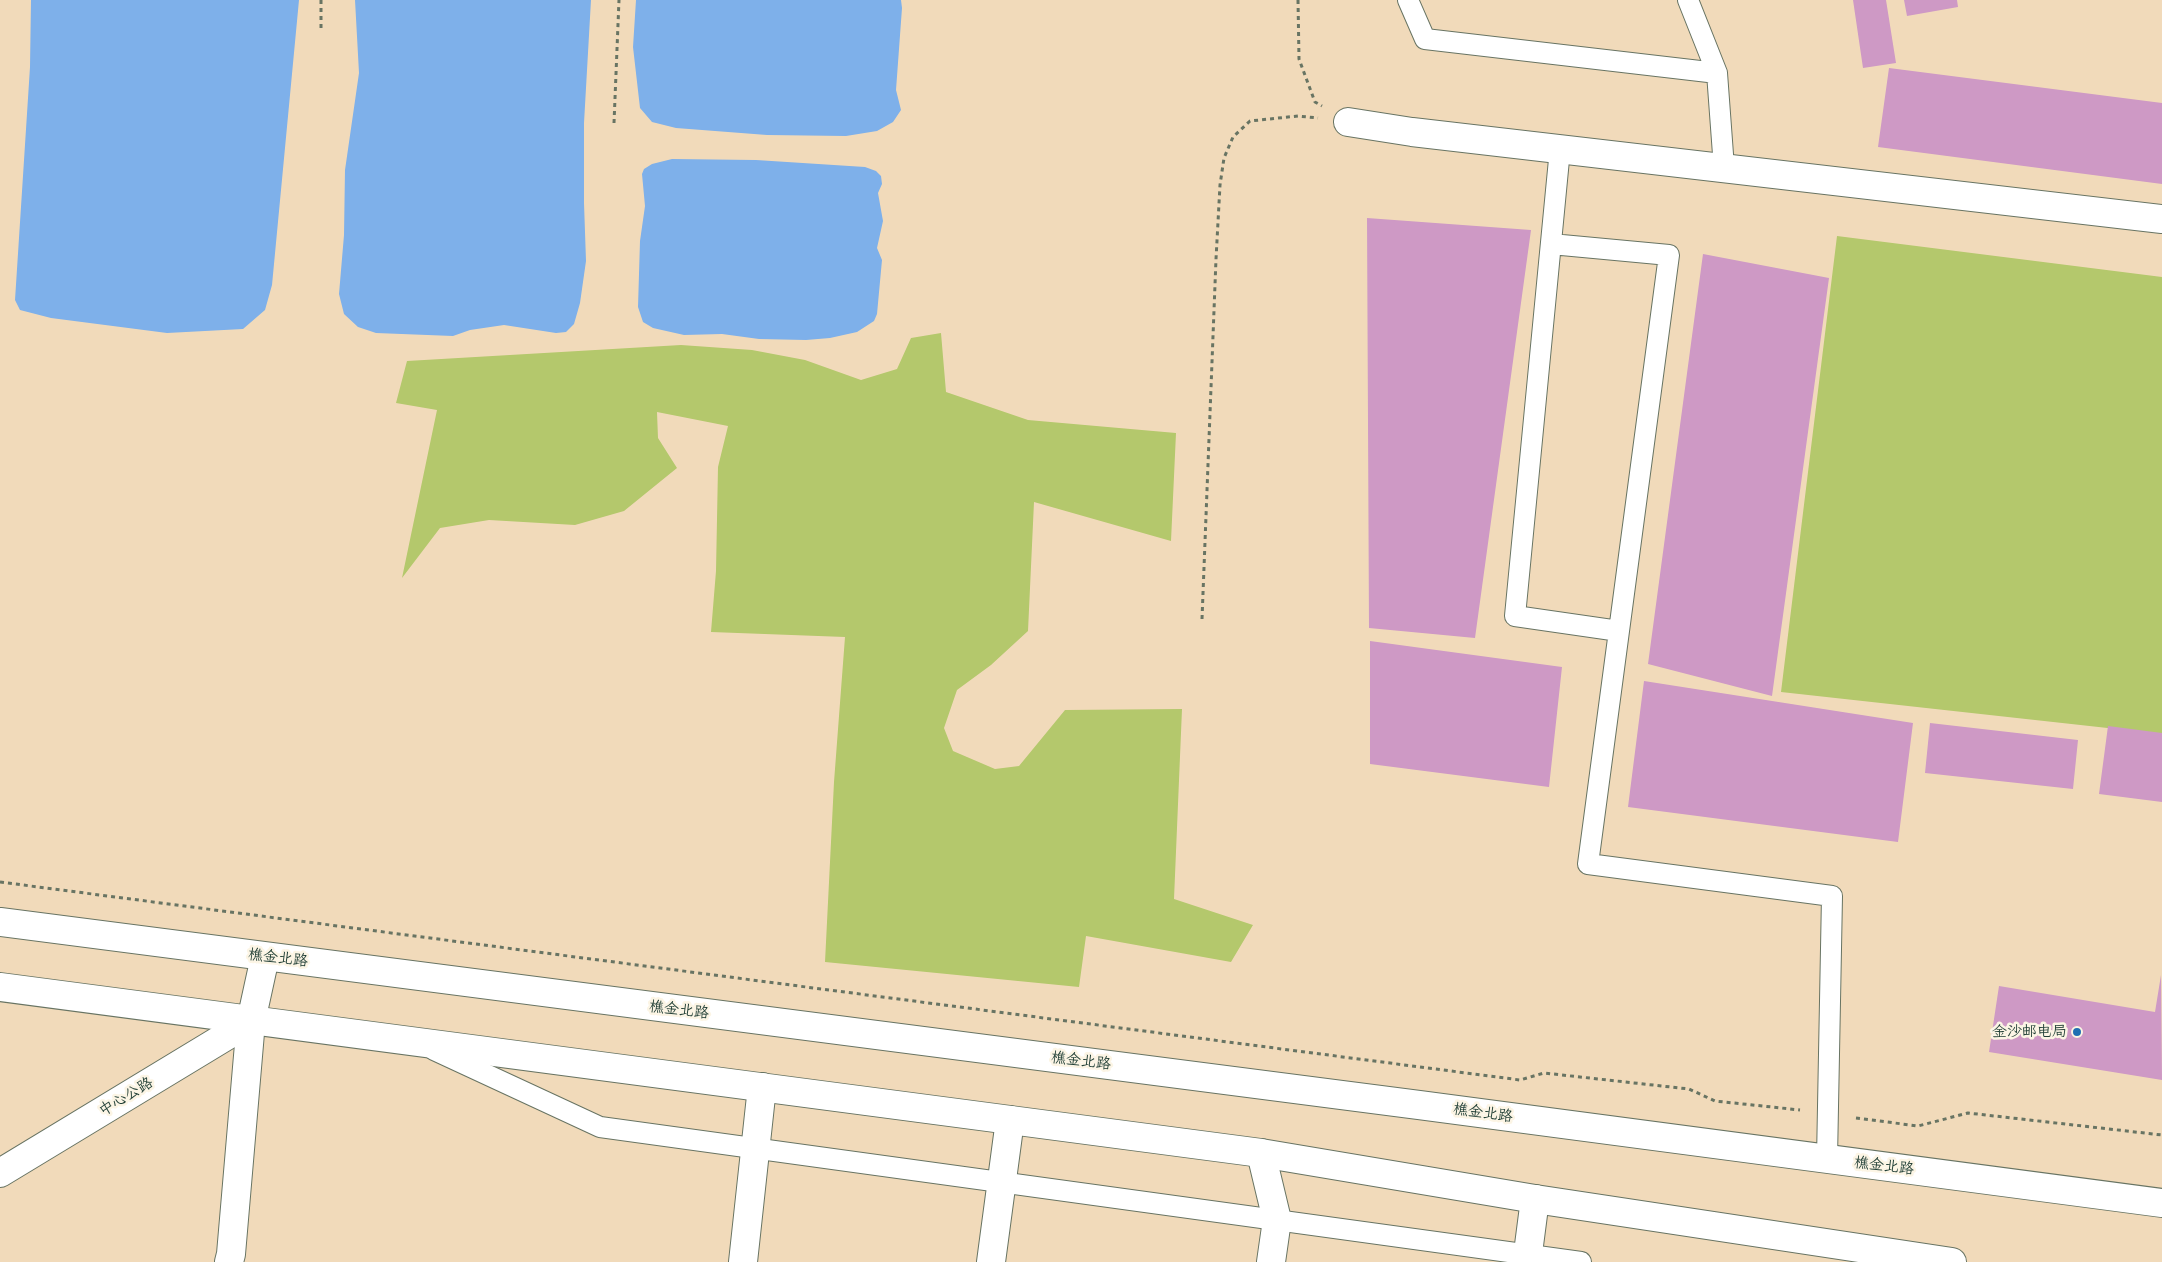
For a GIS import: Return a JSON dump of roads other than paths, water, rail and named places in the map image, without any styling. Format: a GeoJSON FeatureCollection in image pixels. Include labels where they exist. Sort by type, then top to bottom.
{"type":"FeatureCollection","features":[{"type":"Feature","properties":{"kind":"main road"},"geometry":{"type":"LineString","coordinates":[[1348,122],[1412,132],[2162,219]]}},
{"type":"Feature","properties":{"kind":"main road","name":"樵金北路"},"geometry":{"type":"LineString","coordinates":[[0,922],[2162,1203]]}},
{"type":"Feature","properties":{"kind":"main road"},"geometry":{"type":"LineString","coordinates":[[229,1262],[251,1021],[265,957]]}},
{"type":"Feature","properties":{"kind":"main road"},"geometry":{"type":"LineString","coordinates":[[0,987],[1261,1153],[1535,1199],[1952,1262]]}},
{"type":"Feature","properties":{"kind":"main road","name":"中心公路"},"geometry":{"type":"LineString","coordinates":[[2,1171],[251,1021]]}},
{"type":"Feature","properties":{"kind":"main road"},"geometry":{"type":"LineString","coordinates":[[743,1262],[762,1087]]}},
{"type":"Feature","properties":{"kind":"main road"},"geometry":{"type":"LineString","coordinates":[[992,1262],[1010,1120]]}},
{"type":"Feature","properties":{"kind":"main road"},"geometry":{"type":"LineString","coordinates":[[1261,1153],[1277,1220],[1271,1262]]}},
{"type":"Feature","properties":{"kind":"main road"},"geometry":{"type":"LineString","coordinates":[[1529,1258],[1535,1199]]}},
{"type":"Feature","properties":{"kind":"lane"},"geometry":{"type":"LineString","coordinates":[[1408,0],[1425,38],[1717,73]]}},
{"type":"Feature","properties":{"kind":"lane"},"geometry":{"type":"LineString","coordinates":[[1688,0],[1717,73],[1724,168]]}},
{"type":"Feature","properties":{"kind":"lane"},"geometry":{"type":"LineString","coordinates":[[1560,149],[1515,616],[1619,631]]}},
{"type":"Feature","properties":{"kind":"lane"},"geometry":{"type":"LineString","coordinates":[[1551,244],[1670,254],[1588,864],[1832,896],[1827,1158]]}},
{"type":"Feature","properties":{"kind":"lane"},"geometry":{"type":"LineString","coordinates":[[416,1042],[600,1127],[1277,1220],[1529,1258],[1581,1262]]}},
{"type":"Feature","properties":{"kind":"water"},"geometry":{"type":"Polygon","coordinates":[[[31,0],[299,0],[272,285],[265,310],[243,329],[167,333],[51,318],[20,310],[15,300],[30,67],[31,0]]]}},
{"type":"Feature","properties":{"kind":"water"},"geometry":{"type":"Polygon","coordinates":[[[355,0],[591,0],[584,123],[586,261],[580,303],[574,324],[566,332],[556,333],[504,325],[470,330],[453,336],[376,333],[358,327],[344,314],[339,294],[344,235],[345,170],[359,73],[355,0]]]}},
{"type":"Feature","properties":{"kind":"water"},"geometry":{"type":"Polygon","coordinates":[[[636,0],[901,0],[896,90],[901,110],[893,122],[877,131],[846,136],[767,135],[676,128],[652,122],[640,108],[633,47],[636,0]]]}},
{"type":"Feature","properties":{"kind":"water"},"geometry":{"type":"Polygon","coordinates":[[[672,159],[756,160],[865,167],[876,171],[881,176],[882,184],[878,193],[883,221],[877,248],[882,260],[877,314],[874,321],[857,332],[830,338],[806,340],[759,339],[722,334],[684,335],[653,328],[643,322],[638,307],[640,241],[645,206],[642,174],[644,169],[652,164],[672,159]]]}},
{"type":"Feature","properties":{"kind":"place","name":"金沙邮电局"},"geometry":{"type":"Point","coordinates":[2077,1032]}}]}
